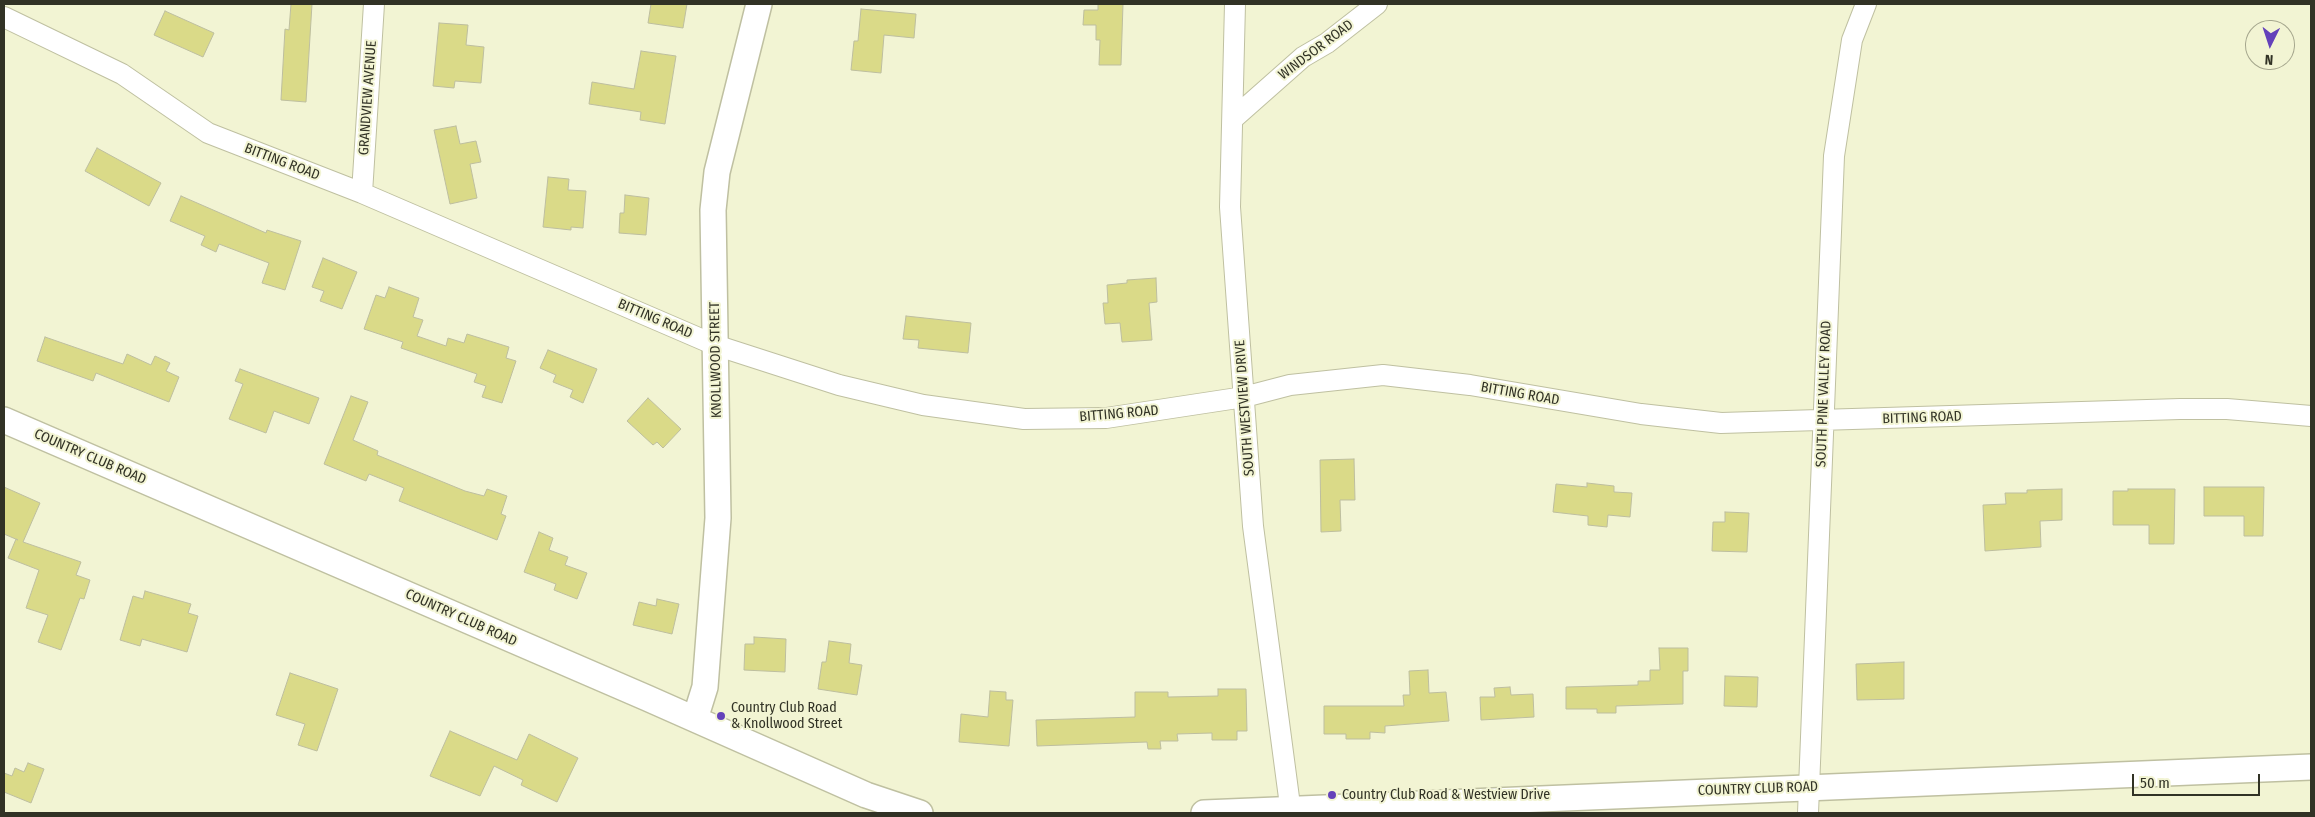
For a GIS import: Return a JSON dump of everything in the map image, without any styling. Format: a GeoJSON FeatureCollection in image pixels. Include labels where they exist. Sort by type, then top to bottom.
{"type":"FeatureCollection","features":[{"type":"Feature","properties":{"kind":"main road","name":"KNOLLWOOD STREET"},"geometry":{"type":"LineString","coordinates":[[695,719],[705,687],[718,518],[713,210],[717,172],[759,4]]}},
{"type":"Feature","properties":{"kind":"main road","name":"COUNTRY CLUB ROAD"},"geometry":{"type":"LineString","coordinates":[[4,420],[866,795],[920,813]]}},
{"type":"Feature","properties":{"kind":"main road","name":"COUNTRY CLUB ROAD"},"geometry":{"type":"LineString","coordinates":[[1204,813],[1291,811],[1808,787],[2311,767]]}},
{"type":"Feature","properties":{"kind":"street"},"geometry":{"type":"LineString","coordinates":[[4,16],[9,4]]}},
{"type":"Feature","properties":{"kind":"street","name":"GRANDVIEW AVENUE"},"geometry":{"type":"LineString","coordinates":[[362,193],[374,4]]}},
{"type":"Feature","properties":{"kind":"street","name":"SOUTH WESTVIEW DRIVE"},"geometry":{"type":"LineString","coordinates":[[1235,4],[1234,118],[1230,207],[1253,526],[1291,811]]}},
{"type":"Feature","properties":{"kind":"street","name":"WINDSOR ROAD"},"geometry":{"type":"LineString","coordinates":[[1234,118],[1303,57],[1327,43],[1376,4]]}},
{"type":"Feature","properties":{"kind":"street","name":"SOUTH PINE VALLEY ROAD"},"geometry":{"type":"LineString","coordinates":[[1808,813],[1834,156],[1852,40],[1866,4]]}},
{"type":"Feature","properties":{"kind":"street","name":"BITTING ROAD"},"geometry":{"type":"LineString","coordinates":[[4,16],[122,74],[208,133],[362,193],[715,345],[839,385],[923,405],[1024,419],[1106,418],[1244,397],[1290,385],[1383,375],[1470,386],[1641,414],[1721,423],[1823,422],[2180,409],[2227,409],[2311,416]]}},
{"type":"Feature","properties":{"kind":"building"},"geometry":{"type":"Polygon","coordinates":[[[291,4],[312,4],[306,102],[281,100],[285,29],[289,30],[291,4]]]}},
{"type":"Feature","properties":{"kind":"building"},"geometry":{"type":"Polygon","coordinates":[[[651,4],[687,4],[683,28],[648,23],[651,4]]]}},
{"type":"Feature","properties":{"kind":"building"},"geometry":{"type":"Polygon","coordinates":[[[1098,4],[1123,4],[1121,65],[1099,65],[1100,40],[1096,40],[1096,25],[1083,25],[1084,10],[1098,10],[1098,4]]]}},
{"type":"Feature","properties":{"kind":"building"},"geometry":{"type":"Polygon","coordinates":[[[861,9],[916,14],[914,38],[884,35],[881,73],[851,70],[854,41],[858,41],[861,9]]]}},
{"type":"Feature","properties":{"kind":"building"},"geometry":{"type":"Polygon","coordinates":[[[165,11],[214,33],[203,57],[154,35],[165,11]]]}},
{"type":"Feature","properties":{"kind":"building"},"geometry":{"type":"Polygon","coordinates":[[[439,23],[468,25],[466,45],[484,47],[481,83],[455,81],[454,88],[433,86],[439,23]]]}},
{"type":"Feature","properties":{"kind":"building"},"geometry":{"type":"Polygon","coordinates":[[[641,51],[676,56],[665,124],[640,120],[641,112],[589,104],[592,82],[634,89],[641,51]]]}},
{"type":"Feature","properties":{"kind":"building"},"geometry":{"type":"Polygon","coordinates":[[[456,126],[460,144],[476,141],[481,162],[470,164],[477,198],[450,204],[434,130],[456,126]]]}},
{"type":"Feature","properties":{"kind":"building"},"geometry":{"type":"Polygon","coordinates":[[[97,148],[161,183],[149,206],[85,171],[97,148]]]}},
{"type":"Feature","properties":{"kind":"building"},"geometry":{"type":"Polygon","coordinates":[[[548,177],[569,179],[568,190],[586,191],[583,228],[571,227],[571,230],[543,227],[548,177]]]}},
{"type":"Feature","properties":{"kind":"building"},"geometry":{"type":"Polygon","coordinates":[[[625,195],[649,198],[646,235],[619,233],[620,213],[624,213],[625,195]]]}},
{"type":"Feature","properties":{"kind":"building"},"geometry":{"type":"Polygon","coordinates":[[[181,196],[266,233],[267,230],[301,241],[285,290],[262,283],[269,263],[219,244],[216,252],[201,245],[205,236],[170,221],[181,196]]]}},
{"type":"Feature","properties":{"kind":"building"},"geometry":{"type":"Polygon","coordinates":[[[323,258],[357,272],[342,309],[320,301],[324,291],[312,287],[323,258]]]}},
{"type":"Feature","properties":{"kind":"building"},"geometry":{"type":"Polygon","coordinates":[[[1156,278],[1157,302],[1149,303],[1152,340],[1122,342],[1120,323],[1105,324],[1103,303],[1108,303],[1107,285],[1127,283],[1127,280],[1156,278]]]}},
{"type":"Feature","properties":{"kind":"building"},"geometry":{"type":"Polygon","coordinates":[[[389,287],[419,298],[413,317],[423,320],[417,336],[446,346],[448,338],[464,343],[467,334],[509,347],[506,358],[516,361],[502,403],[482,397],[486,386],[474,382],[477,374],[401,348],[403,342],[364,329],[376,295],[385,298],[389,287]]]}},
{"type":"Feature","properties":{"kind":"building"},"geometry":{"type":"Polygon","coordinates":[[[906,316],[971,323],[968,353],[918,348],[919,340],[903,339],[906,316]]]}},
{"type":"Feature","properties":{"kind":"building"},"geometry":{"type":"Polygon","coordinates":[[[45,337],[123,364],[127,354],[151,365],[155,356],[170,363],[166,371],[179,377],[169,402],[96,373],[93,381],[37,361],[45,337]]]}},
{"type":"Feature","properties":{"kind":"building"},"geometry":{"type":"Polygon","coordinates":[[[548,350],[597,369],[583,403],[570,397],[573,390],[553,382],[556,375],[540,368],[548,350]]]}},
{"type":"Feature","properties":{"kind":"building"},"geometry":{"type":"Polygon","coordinates":[[[240,369],[319,398],[309,424],[274,411],[266,433],[229,419],[243,384],[235,381],[240,369]]]}},
{"type":"Feature","properties":{"kind":"building"},"geometry":{"type":"Polygon","coordinates":[[[351,396],[368,402],[353,440],[378,451],[377,455],[465,491],[484,496],[487,489],[507,496],[501,514],[506,516],[497,540],[399,501],[404,488],[369,474],[366,481],[324,464],[351,396]]]}},
{"type":"Feature","properties":{"kind":"building"},"geometry":{"type":"Polygon","coordinates":[[[648,398],[681,429],[663,448],[657,442],[653,445],[627,421],[648,398]]]}},
{"type":"Feature","properties":{"kind":"building"},"geometry":{"type":"Polygon","coordinates":[[[1354,459],[1355,500],[1340,500],[1341,531],[1321,532],[1320,460],[1354,459]]]}},
{"type":"Feature","properties":{"kind":"building"},"geometry":{"type":"Polygon","coordinates":[[[1587,483],[1614,486],[1614,492],[1632,493],[1630,517],[1608,515],[1607,527],[1588,525],[1588,516],[1553,512],[1556,484],[1587,487],[1587,483]]]}},
{"type":"Feature","properties":{"kind":"building"},"geometry":{"type":"Polygon","coordinates":[[[4,487],[40,503],[23,542],[81,562],[76,575],[90,580],[84,599],[80,598],[61,650],[38,642],[48,615],[26,608],[39,570],[8,558],[16,539],[4,534],[4,487]]]}},
{"type":"Feature","properties":{"kind":"building"},"geometry":{"type":"Polygon","coordinates":[[[2204,487],[2264,487],[2263,536],[2244,536],[2244,516],[2204,516],[2204,487]]]}},
{"type":"Feature","properties":{"kind":"building"},"geometry":{"type":"Polygon","coordinates":[[[2062,489],[2062,520],[2040,521],[2041,547],[1985,551],[1983,505],[2006,504],[2005,493],[2027,493],[2027,490],[2062,489]]]}},
{"type":"Feature","properties":{"kind":"building"},"geometry":{"type":"Polygon","coordinates":[[[2128,489],[2175,489],[2174,544],[2149,544],[2149,525],[2113,525],[2113,491],[2128,491],[2128,489]]]}},
{"type":"Feature","properties":{"kind":"building"},"geometry":{"type":"Polygon","coordinates":[[[1725,512],[1749,513],[1747,552],[1712,551],[1713,522],[1725,522],[1725,512]]]}},
{"type":"Feature","properties":{"kind":"building"},"geometry":{"type":"Polygon","coordinates":[[[539,532],[553,538],[549,550],[568,557],[565,565],[587,573],[577,599],[554,590],[556,584],[524,572],[539,532]]]}},
{"type":"Feature","properties":{"kind":"building"},"geometry":{"type":"Polygon","coordinates":[[[145,591],[191,604],[188,613],[198,616],[187,652],[142,639],[140,646],[120,640],[133,596],[143,599],[145,591]]]}},
{"type":"Feature","properties":{"kind":"building"},"geometry":{"type":"Polygon","coordinates":[[[657,599],[679,604],[672,634],[633,625],[639,602],[656,606],[657,599]]]}},
{"type":"Feature","properties":{"kind":"building"},"geometry":{"type":"Polygon","coordinates":[[[754,637],[786,639],[785,672],[744,670],[745,644],[754,644],[754,637]]]}},
{"type":"Feature","properties":{"kind":"building"},"geometry":{"type":"Polygon","coordinates":[[[829,641],[851,644],[849,663],[862,665],[857,695],[818,689],[822,662],[826,662],[829,641]]]}},
{"type":"Feature","properties":{"kind":"building"},"geometry":{"type":"Polygon","coordinates":[[[1659,648],[1688,648],[1688,671],[1683,671],[1683,704],[1616,706],[1616,713],[1597,713],[1597,709],[1566,709],[1566,687],[1638,685],[1638,681],[1650,681],[1650,670],[1660,670],[1659,648]]]}},
{"type":"Feature","properties":{"kind":"building"},"geometry":{"type":"Polygon","coordinates":[[[1904,662],[1904,699],[1857,700],[1856,664],[1904,662]]]}},
{"type":"Feature","properties":{"kind":"building"},"geometry":{"type":"Polygon","coordinates":[[[1428,670],[1429,693],[1446,692],[1449,721],[1385,726],[1385,733],[1370,732],[1370,739],[1346,739],[1346,734],[1324,734],[1324,706],[1404,706],[1403,695],[1410,695],[1409,671],[1428,670]]]}},
{"type":"Feature","properties":{"kind":"building"},"geometry":{"type":"Polygon","coordinates":[[[290,673],[338,689],[317,751],[298,745],[305,724],[276,715],[290,673]]]}},
{"type":"Feature","properties":{"kind":"building"},"geometry":{"type":"Polygon","coordinates":[[[1725,676],[1758,677],[1757,707],[1724,706],[1725,676]]]}},
{"type":"Feature","properties":{"kind":"building"},"geometry":{"type":"Polygon","coordinates":[[[1510,687],[1511,695],[1533,694],[1534,717],[1481,720],[1480,697],[1495,697],[1494,688],[1510,687]]]}},
{"type":"Feature","properties":{"kind":"building"},"geometry":{"type":"Polygon","coordinates":[[[1218,689],[1246,689],[1247,731],[1237,731],[1237,740],[1212,740],[1212,733],[1177,734],[1178,741],[1160,741],[1161,749],[1148,749],[1147,742],[1037,746],[1036,720],[1135,717],[1135,692],[1168,692],[1168,697],[1218,696],[1218,689]]]}},
{"type":"Feature","properties":{"kind":"building"},"geometry":{"type":"Polygon","coordinates":[[[990,691],[1006,692],[1006,700],[1013,700],[1009,746],[959,742],[961,714],[988,717],[990,691]]]}},
{"type":"Feature","properties":{"kind":"building"},"geometry":{"type":"Polygon","coordinates":[[[450,731],[517,760],[529,734],[578,758],[557,802],[521,785],[523,780],[494,766],[480,796],[430,776],[450,731]]]}},
{"type":"Feature","properties":{"kind":"building"},"geometry":{"type":"Polygon","coordinates":[[[28,763],[44,769],[31,803],[4,792],[4,773],[12,776],[15,768],[24,772],[28,763]]]}},
{"type":"Feature","properties":{"kind":"place","name":"Country Club Road & Knollwood Street"},"geometry":{"type":"Point","coordinates":[721,716]}},
{"type":"Feature","properties":{"kind":"place","name":"Country Club Road & Westview Drive"},"geometry":{"type":"Point","coordinates":[1332,795]}}]}
